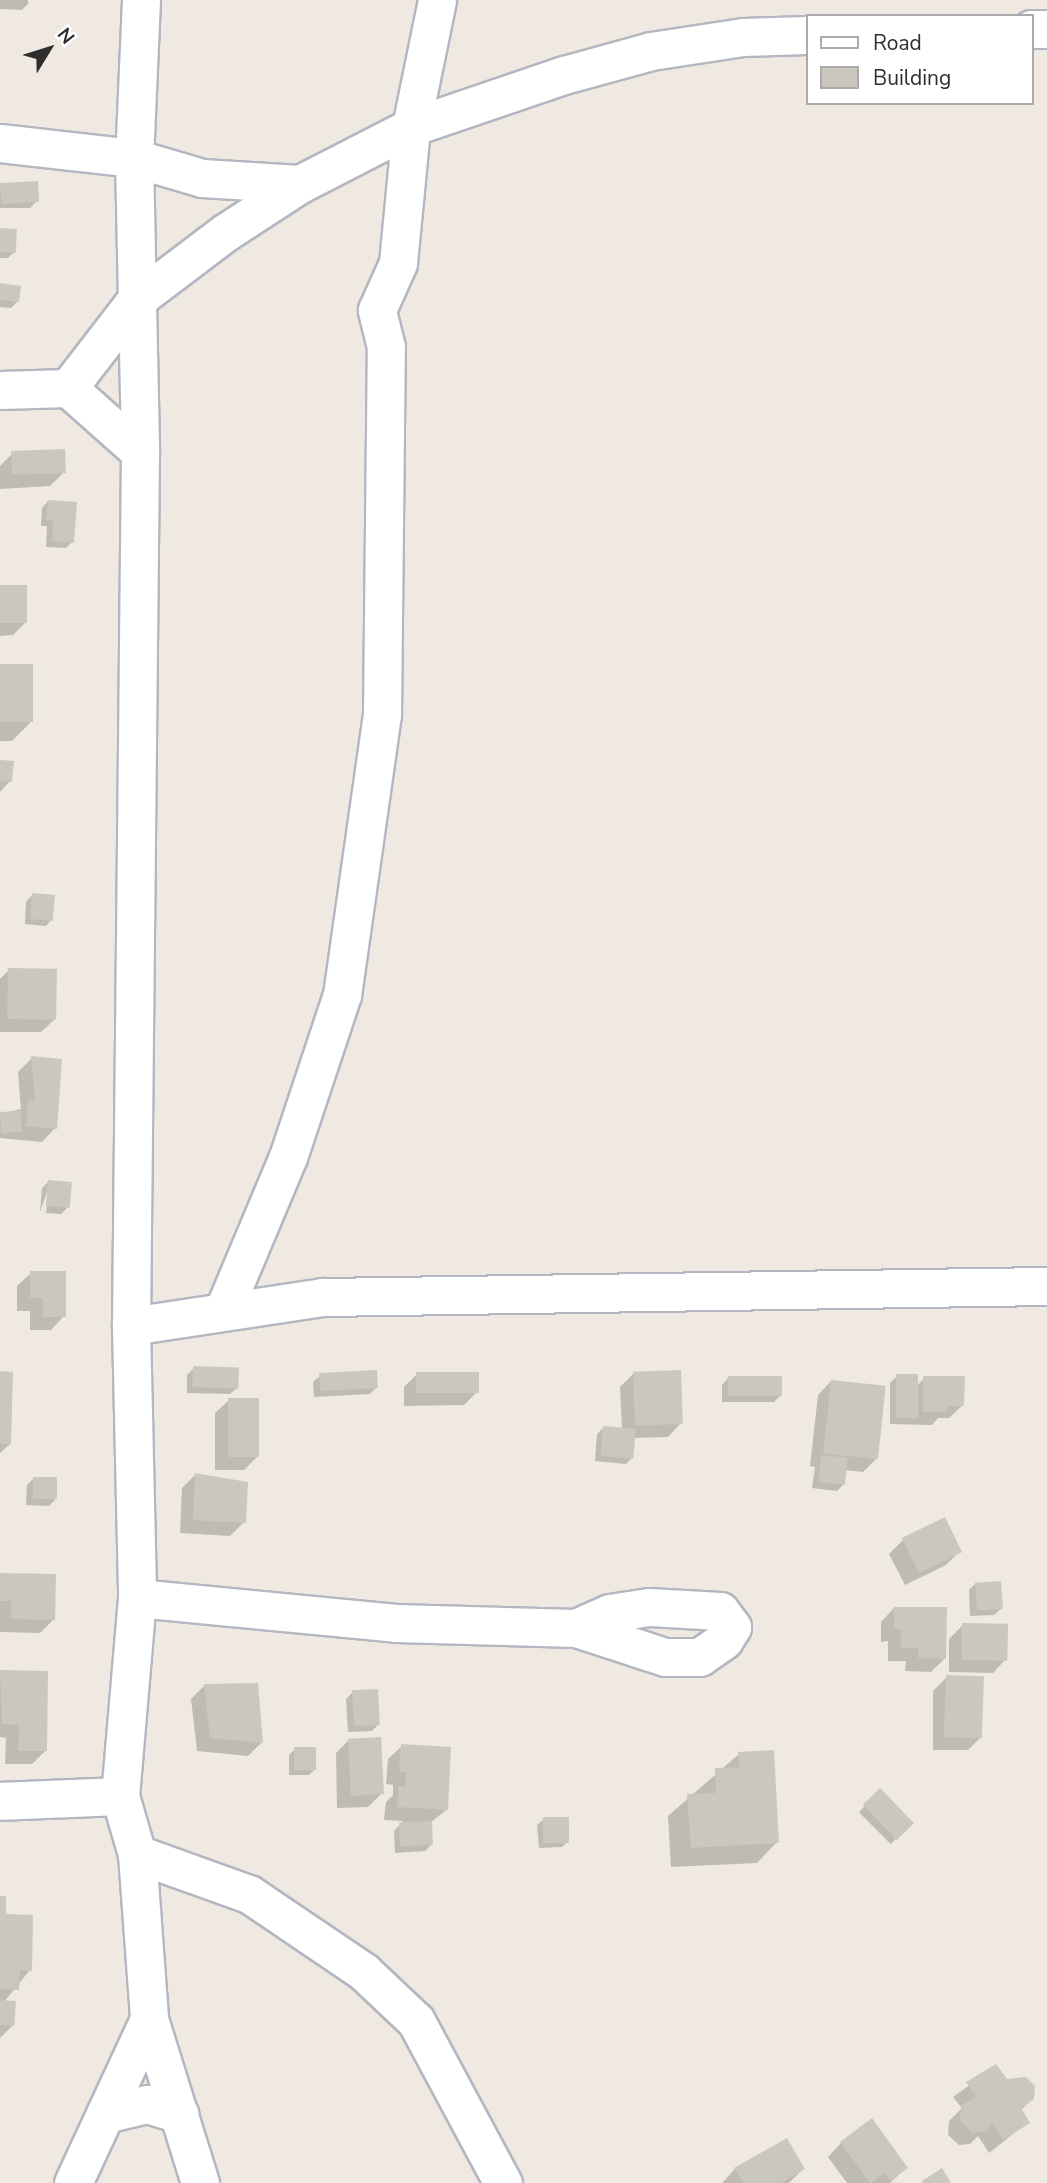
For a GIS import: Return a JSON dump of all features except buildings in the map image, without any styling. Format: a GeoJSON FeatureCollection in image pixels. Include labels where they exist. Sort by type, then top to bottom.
{"type":"FeatureCollection","features":[{"type":"Feature","properties":{"kind":"street"},"geometry":{"type":"LineString","coordinates":[[141,0],[134,158],[140,452],[131,1326],[137,1598],[120,1796],[137,1854],[149,2020],[200,2183]]}},
{"type":"Feature","properties":{"kind":"street"},"geometry":{"type":"LineString","coordinates":[[224,1309],[288,1157],[342,995],[382,715],[386,346],[377,310],[398,263],[411,127],[437,0]]}},
{"type":"Feature","properties":{"kind":"street"},"geometry":{"type":"LineString","coordinates":[[68,388],[136,300],[226,232],[300,184],[411,127],[564,75],[651,51],[743,37],[806,35]]}},
{"type":"Feature","properties":{"kind":"street"},"geometry":{"type":"LineString","coordinates":[[0,143],[134,158],[202,178],[300,184]]}},
{"type":"Feature","properties":{"kind":"street"},"geometry":{"type":"LineString","coordinates":[[0,390],[68,388],[140,452]]}},
{"type":"Feature","properties":{"kind":"street"},"geometry":{"type":"LineString","coordinates":[[131,1326],[224,1309],[323,1297],[526,1290],[805,1292],[1047,1286]]}},
{"type":"Feature","properties":{"kind":"street"},"geometry":{"type":"LineString","coordinates":[[137,1598],[396,1623],[576,1628]]}},
{"type":"Feature","properties":{"kind":"street"},"geometry":{"type":"LineString","coordinates":[[0,1801],[120,1796]]}},
{"type":"Feature","properties":{"kind":"street"},"geometry":{"type":"LineString","coordinates":[[137,1854],[249,1894],[364,1972],[416,2021],[503,2183]]}},
{"type":"Feature","properties":{"kind":"street"},"geometry":{"type":"LineString","coordinates":[[73,2183],[149,2020]]}},
{"type":"Feature","properties":{"kind":"street"},"geometry":{"type":"LineString","coordinates":[[105,2114],[147,2104],[179,2114]]}}]}
